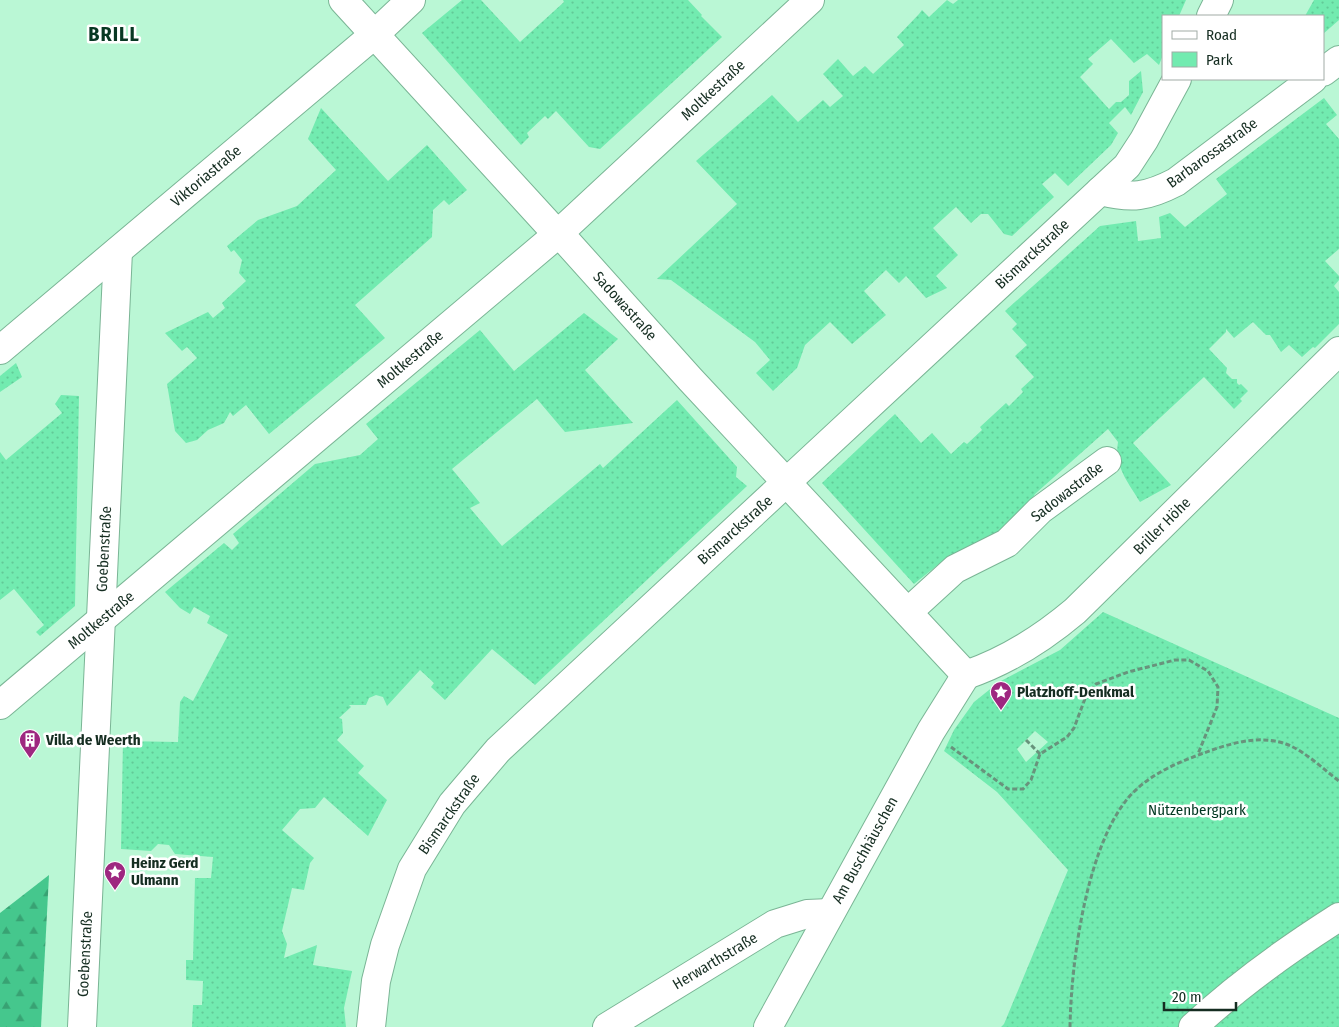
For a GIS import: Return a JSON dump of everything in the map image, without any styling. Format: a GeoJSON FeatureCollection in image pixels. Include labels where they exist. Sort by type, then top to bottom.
{"type":"FeatureCollection","features":[{"type":"Feature","properties":{"kind":"street","name":"Sadowastraße"},"geometry":{"type":"LineString","coordinates":[[343,0],[966,675]]}},
{"type":"Feature","properties":{"kind":"street","name":"Viktoriastraße"},"geometry":{"type":"LineString","coordinates":[[0,350],[374,34],[411,0]]}},
{"type":"Feature","properties":{"kind":"street","name":"Moltkestraße"},"geometry":{"type":"LineString","coordinates":[[0,704],[559,233],[810,0]]}},
{"type":"Feature","properties":{"kind":"street"},"geometry":{"type":"LineString","coordinates":[[1212,15],[1219,0]]}},
{"type":"Feature","properties":{"kind":"street"},"geometry":{"type":"LineString","coordinates":[[1324,71],[1339,60]]}},
{"type":"Feature","properties":{"kind":"street","name":"Bismarckstraße"},"geometry":{"type":"LineString","coordinates":[[371,1027],[376,981],[385,945],[412,869],[452,804],[498,750],[1127,166],[1144,140],[1176,80]]}},
{"type":"Feature","properties":{"kind":"street","name":"Barbarossastraße"},"geometry":{"type":"LineString","coordinates":[[1100,191],[1120,196],[1153,194],[1168,186],[1313,80]]}},
{"type":"Feature","properties":{"kind":"street","name":"Goebenstraße"},"geometry":{"type":"LineString","coordinates":[[82,1027],[118,251]]}},
{"type":"Feature","properties":{"kind":"street","name":"Briller Höhe"},"geometry":{"type":"LineString","coordinates":[[966,675],[984,668],[1047,635],[1075,611],[1339,351]]}},
{"type":"Feature","properties":{"kind":"street","name":"Sadowastraße"},"geometry":{"type":"LineString","coordinates":[[908,612],[955,569],[1007,544],[1040,510],[1107,461]]}},
{"type":"Feature","properties":{"kind":"street","name":"Am Buschhäuschen"},"geometry":{"type":"LineString","coordinates":[[768,1027],[931,731],[966,675]]}},
{"type":"Feature","properties":{"kind":"street","name":"Herwarthstraße"},"geometry":{"type":"LineString","coordinates":[[606,1027],[775,924],[806,914],[830,913]]}},
{"type":"Feature","properties":{"kind":"street"},"geometry":{"type":"LineString","coordinates":[[1193,1027],[1235,989],[1278,957],[1339,917]]}},
{"type":"Feature","properties":{"kind":"path"},"geometry":{"type":"LineString","coordinates":[[954,749],[1002,785],[1017,790],[1025,788],[1031,780],[1040,754],[1067,737],[1074,728],[1086,696],[1096,684],[1175,660],[1189,660],[1208,671],[1218,687],[1216,707],[1198,755]]}},
{"type":"Feature","properties":{"kind":"path"},"geometry":{"type":"LineString","coordinates":[[1070,1027],[1072,970],[1095,867],[1108,830],[1128,797],[1158,772],[1198,755],[1252,739],[1286,744],[1299,751],[1339,781]]}},
{"type":"Feature","properties":{"kind":"path"},"geometry":{"type":"LineString","coordinates":[[1026,740],[1040,754]]}},
{"type":"Feature","properties":{"kind":"green space"},"geometry":{"type":"Polygon","coordinates":[[[462,0],[481,0],[520,42],[564,2],[563,0],[688,0],[722,37],[600,149],[589,147],[556,111],[548,119],[545,116],[527,133],[529,137],[521,145],[422,33],[462,0]]]}},
{"type":"Feature","properties":{"kind":"green space"},"geometry":{"type":"Polygon","coordinates":[[[947,0],[953,4],[958,0],[1186,0],[1179,15],[1162,15],[1162,58],[1159,65],[1147,54],[1134,63],[1111,39],[1088,59],[1093,64],[1080,77],[1109,109],[1116,102],[1121,102],[1129,95],[1129,81],[1141,71],[1143,92],[1131,115],[1125,107],[1109,123],[1118,133],[1111,145],[1068,186],[1055,173],[1042,184],[1054,197],[1012,236],[1004,234],[988,214],[981,214],[971,223],[956,207],[933,228],[958,255],[936,276],[947,288],[926,298],[906,276],[899,283],[886,270],[864,291],[886,315],[852,344],[830,322],[805,345],[797,368],[773,391],[756,373],[770,360],[755,342],[671,280],[657,279],[737,204],[696,161],[772,95],[798,122],[823,100],[830,107],[843,96],[823,74],[838,59],[853,76],[865,66],[873,74],[904,45],[897,37],[922,10],[929,17],[947,0]]]}},
{"type":"Feature","properties":{"kind":"green space"},"geometry":{"type":"Polygon","coordinates":[[[1314,0],[1339,0],[1339,20],[1324,33],[1324,15],[1306,15],[1314,0]]]}},
{"type":"Feature","properties":{"kind":"green space"},"geometry":{"type":"Polygon","coordinates":[[[1324,98],[1337,115],[1326,124],[1339,139],[1339,249],[1325,261],[1339,276],[1339,280],[1334,286],[1339,292],[1339,324],[1315,348],[1313,347],[1302,357],[1289,345],[1281,352],[1270,335],[1266,335],[1253,322],[1234,338],[1226,329],[1226,332],[1209,349],[1227,368],[1226,373],[1232,379],[1237,379],[1237,383],[1241,384],[1248,391],[1240,399],[1242,401],[1234,409],[1204,377],[1133,443],[1171,485],[1140,502],[1123,474],[1118,459],[1118,442],[1108,429],[1035,494],[1015,527],[987,545],[950,555],[914,584],[822,483],[895,414],[921,443],[932,433],[951,454],[964,442],[967,444],[982,430],[980,427],[1006,403],[1009,406],[1023,392],[1021,389],[1034,377],[1015,356],[1027,345],[1012,329],[1017,324],[1005,311],[1100,226],[1136,221],[1138,241],[1161,238],[1159,217],[1170,213],[1185,227],[1227,194],[1216,179],[1324,98]]]}},
{"type":"Feature","properties":{"kind":"green space"},"geometry":{"type":"Polygon","coordinates":[[[321,108],[388,181],[427,145],[467,190],[449,205],[444,200],[433,210],[432,237],[355,305],[385,338],[269,434],[246,405],[233,416],[230,412],[224,423],[208,430],[197,440],[186,443],[175,431],[167,384],[197,358],[187,347],[182,351],[165,333],[208,312],[213,318],[225,308],[222,303],[246,281],[239,273],[242,260],[234,250],[231,252],[227,246],[258,220],[297,206],[336,170],[308,139],[321,108]]]}},
{"type":"Feature","properties":{"kind":"green space"},"geometry":{"type":"Polygon","coordinates":[[[584,313],[618,339],[585,370],[633,423],[565,432],[537,399],[452,469],[480,503],[470,508],[502,546],[600,464],[603,468],[677,400],[737,467],[736,477],[747,486],[535,685],[492,649],[445,700],[431,687],[434,683],[420,670],[387,706],[383,697],[376,695],[369,698],[366,705],[349,705],[351,707],[339,718],[342,719],[343,733],[337,740],[364,766],[358,773],[387,800],[368,836],[324,797],[315,808],[300,809],[282,830],[314,858],[310,863],[304,890],[292,888],[282,931],[287,944],[284,958],[317,945],[313,965],[352,971],[344,1008],[346,1027],[192,1027],[193,1005],[202,1005],[203,981],[186,980],[186,960],[193,960],[195,878],[211,878],[213,857],[175,854],[169,845],[158,844],[151,851],[121,849],[123,741],[178,742],[180,702],[184,696],[193,701],[228,635],[207,623],[210,616],[194,607],[190,614],[180,608],[165,592],[224,543],[232,550],[239,543],[233,534],[315,464],[360,455],[378,439],[366,424],[480,330],[514,371],[584,313]]]}},
{"type":"Feature","properties":{"kind":"green space"},"geometry":{"type":"Polygon","coordinates":[[[16,363],[22,377],[0,392],[0,376],[16,363]]]}},
{"type":"Feature","properties":{"kind":"green space"},"geometry":{"type":"Polygon","coordinates":[[[61,395],[79,396],[75,606],[40,636],[36,632],[44,625],[14,589],[0,600],[0,452],[6,460],[62,413],[55,404],[61,395]]]}},
{"type":"Feature","properties":{"kind":"green space","name":"Nützenbergpark"},"geometry":{"type":"Polygon","coordinates":[[[1103,612],[1339,718],[1339,1027],[1001,1027],[1004,1024],[1068,870],[997,792],[944,751],[954,730],[974,702],[999,682],[1060,650],[1103,612]],[[1035,731],[1017,749],[1026,762],[1048,742],[1035,731]]]}},
{"type":"Feature","properties":{"kind":"green space"},"geometry":{"type":"Polygon","coordinates":[[[49,875],[41,1027],[0,1027],[0,913],[49,875]]]}},
{"type":"Feature","properties":{"kind":"place","name":"Platzhoff-Denkmal"},"geometry":{"type":"Point","coordinates":[1001,711]}},
{"type":"Feature","properties":{"kind":"place","name":"Villa de Weerth"},"geometry":{"type":"Point","coordinates":[30,759]}},
{"type":"Feature","properties":{"kind":"place","name":"Heinz Gerd Ulmann"},"geometry":{"type":"Point","coordinates":[115,891]}},
{"type":"Feature","properties":{"kind":"district","name":"BRILL"},"geometry":{"type":"Point","coordinates":[114,34]}}]}
